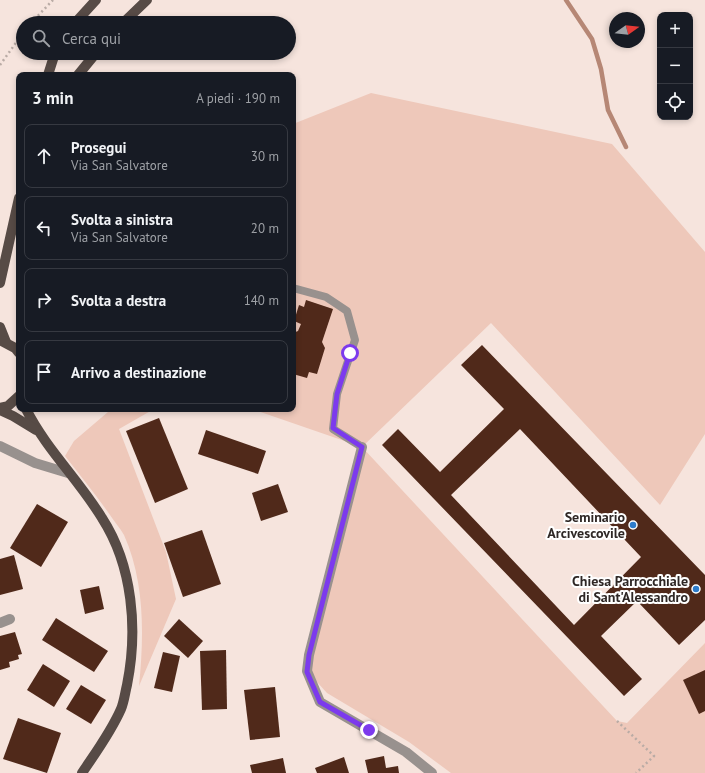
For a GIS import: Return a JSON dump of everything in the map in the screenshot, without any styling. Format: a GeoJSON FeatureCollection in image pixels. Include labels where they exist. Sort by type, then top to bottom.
{"type":"FeatureCollection","features":[{"type":"Feature","properties":{"kind":"main road"},"geometry":{"type":"LineString","coordinates":[[81,16],[96,0]]}},
{"type":"Feature","properties":{"kind":"main road"},"geometry":{"type":"LineString","coordinates":[[130,16],[147,0]]}},
{"type":"Feature","properties":{"kind":"main road"},"geometry":{"type":"LineString","coordinates":[[49,72],[53,60]]}},
{"type":"Feature","properties":{"kind":"main road"},"geometry":{"type":"LineString","coordinates":[[80,72],[90,60]]}},
{"type":"Feature","properties":{"kind":"main road"},"geometry":{"type":"LineString","coordinates":[[0,283],[16,211]]}},
{"type":"Feature","properties":{"kind":"main road"},"geometry":{"type":"LineString","coordinates":[[0,327],[3,341],[16,351]]}},
{"type":"Feature","properties":{"kind":"main road"},"geometry":{"type":"LineString","coordinates":[[0,409],[8,406],[16,399]]}},
{"type":"Feature","properties":{"kind":"main road"},"geometry":{"type":"LineString","coordinates":[[0,409],[36,430]]}},
{"type":"Feature","properties":{"kind":"main road"},"geometry":{"type":"LineString","coordinates":[[27,412],[36,430],[102,518],[119,550],[129,592],[132,628],[130,666],[122,707],[104,742],[82,773]]}},
{"type":"Feature","properties":{"kind":"street"},"geometry":{"type":"LineString","coordinates":[[0,446],[35,463],[68,473]]}},
{"type":"Feature","properties":{"kind":"street"},"geometry":{"type":"LineString","coordinates":[[362,447],[309,655],[307,672],[320,702],[406,752],[432,773]]}},
{"type":"Feature","properties":{"kind":"street"},"geometry":{"type":"LineString","coordinates":[[0,623],[10,619]]}},
{"type":"Feature","properties":{"kind":"lane"},"geometry":{"type":"LineString","coordinates":[[296,289],[326,297],[347,311],[355,340],[337,394],[333,428],[362,447]]}},
{"type":"Feature","properties":{"kind":"path"},"geometry":{"type":"LineString","coordinates":[[38,16],[53,0]]}},
{"type":"Feature","properties":{"kind":"path"},"geometry":{"type":"LineString","coordinates":[[0,65],[16,42]]}},
{"type":"Feature","properties":{"kind":"path"},"geometry":{"type":"LineString","coordinates":[[617,721],[637,738],[654,756],[636,773]]}},
{"type":"Feature","properties":{"kind":"shaded area"},"geometry":{"type":"Polygon","coordinates":[[[371,93],[612,144],[705,252],[705,434],[660,505],[491,323],[362,447],[261,412],[296,412],[296,123],[371,93]]]}},
{"type":"Feature","properties":{"kind":"shaded area"},"geometry":{"type":"Polygon","coordinates":[[[108,412],[149,412],[119,429],[166,552],[176,599],[139,686],[142,629],[136,571],[131,553],[121,530],[65,456],[74,441],[108,412]]]}},
{"type":"Feature","properties":{"kind":"shaded area"},"geometry":{"type":"Polygon","coordinates":[[[362,447],[617,721],[627,723],[705,643],[705,773],[451,773],[409,742],[327,693],[307,671],[362,447]]]}},
{"type":"Feature","properties":{"kind":"building"},"geometry":{"type":"Polygon","coordinates":[[[306,300],[333,309],[322,342],[325,348],[317,374],[309,372],[307,378],[296,375],[296,332],[298,331],[301,324],[296,322],[296,315],[299,305],[304,307],[306,300]]]}},
{"type":"Feature","properties":{"kind":"building","name":"Seminario Arcivescovile"},"geometry":{"type":"Polygon","coordinates":[[[482,345],[705,575],[705,620],[679,645],[637,601],[601,636],[642,679],[624,696],[382,445],[398,429],[440,472],[504,409],[461,365],[482,345]],[[520,429],[451,495],[574,625],[641,557],[520,429]]]}},
{"type":"Feature","properties":{"kind":"building"},"geometry":{"type":"Polygon","coordinates":[[[159,418],[188,489],[155,503],[126,431],[159,418]]]}},
{"type":"Feature","properties":{"kind":"building"},"geometry":{"type":"Polygon","coordinates":[[[206,430],[266,451],[258,474],[198,454],[206,430]]]}},
{"type":"Feature","properties":{"kind":"building"},"geometry":{"type":"Polygon","coordinates":[[[278,484],[288,512],[261,521],[252,493],[278,484]]]}},
{"type":"Feature","properties":{"kind":"building"},"geometry":{"type":"Polygon","coordinates":[[[37,504],[68,522],[41,567],[10,548],[37,504]]]}},
{"type":"Feature","properties":{"kind":"building"},"geometry":{"type":"Polygon","coordinates":[[[202,530],[221,584],[183,597],[164,543],[202,530]]]}},
{"type":"Feature","properties":{"kind":"building"},"geometry":{"type":"Polygon","coordinates":[[[14,555],[23,589],[0,595],[0,559],[14,555]]]}},
{"type":"Feature","properties":{"kind":"building"},"geometry":{"type":"Polygon","coordinates":[[[99,586],[104,609],[85,614],[80,590],[99,586]]]}},
{"type":"Feature","properties":{"kind":"building"},"geometry":{"type":"Polygon","coordinates":[[[56,618],[108,651],[94,672],[42,640],[56,618]]]}},
{"type":"Feature","properties":{"kind":"building"},"geometry":{"type":"Polygon","coordinates":[[[179,619],[203,641],[188,658],[164,636],[179,619]]]}},
{"type":"Feature","properties":{"kind":"building"},"geometry":{"type":"Polygon","coordinates":[[[15,632],[22,654],[18,655],[19,659],[9,662],[10,667],[0,670],[0,636],[15,632]]]}},
{"type":"Feature","properties":{"kind":"building"},"geometry":{"type":"Polygon","coordinates":[[[226,650],[227,709],[202,710],[200,651],[226,650]]]}},
{"type":"Feature","properties":{"kind":"building"},"geometry":{"type":"Polygon","coordinates":[[[163,652],[180,656],[172,692],[154,688],[163,652]]]}},
{"type":"Feature","properties":{"kind":"building"},"geometry":{"type":"Polygon","coordinates":[[[43,664],[70,681],[54,707],[27,690],[43,664]]]}},
{"type":"Feature","properties":{"kind":"building"},"geometry":{"type":"Polygon","coordinates":[[[705,670],[705,711],[699,714],[683,680],[705,670]]]}},
{"type":"Feature","properties":{"kind":"building"},"geometry":{"type":"Polygon","coordinates":[[[81,685],[106,700],[91,724],[66,709],[81,685]]]}},
{"type":"Feature","properties":{"kind":"building"},"geometry":{"type":"Polygon","coordinates":[[[275,687],[280,737],[250,740],[244,690],[275,687]]]}},
{"type":"Feature","properties":{"kind":"building"},"geometry":{"type":"Polygon","coordinates":[[[18,718],[61,733],[47,773],[3,759],[18,718]]]}},
{"type":"Feature","properties":{"kind":"building"},"geometry":{"type":"Polygon","coordinates":[[[384,756],[386,768],[398,766],[399,773],[368,773],[365,760],[384,756]]]}},
{"type":"Feature","properties":{"kind":"building"},"geometry":{"type":"Polygon","coordinates":[[[344,757],[349,773],[317,773],[315,768],[344,757]]]}},
{"type":"Feature","properties":{"kind":"building"},"geometry":{"type":"Polygon","coordinates":[[[283,758],[286,773],[252,773],[250,765],[283,758]]]}},
{"type":"Feature","properties":{"kind":"waterway"},"geometry":{"type":"LineString","coordinates":[[566,0],[592,39],[601,69],[608,110],[626,147]]}},
{"type":"Feature","properties":{"kind":"place","name":"Seminario Arcivescovile"},"geometry":{"type":"Point","coordinates":[633,525]}},
{"type":"Feature","properties":{"kind":"place","name":"Chiesa Parrocchiale di Sant'Alessandro"},"geometry":{"type":"Point","coordinates":[696,589]}},
{"type":"Feature","properties":{"kind":"route"},"geometry":{"type":"LineString","coordinates":[[350,353],[337,394],[333,428],[362,447],[309,655],[307,672],[320,702],[369,730]]}}]}
